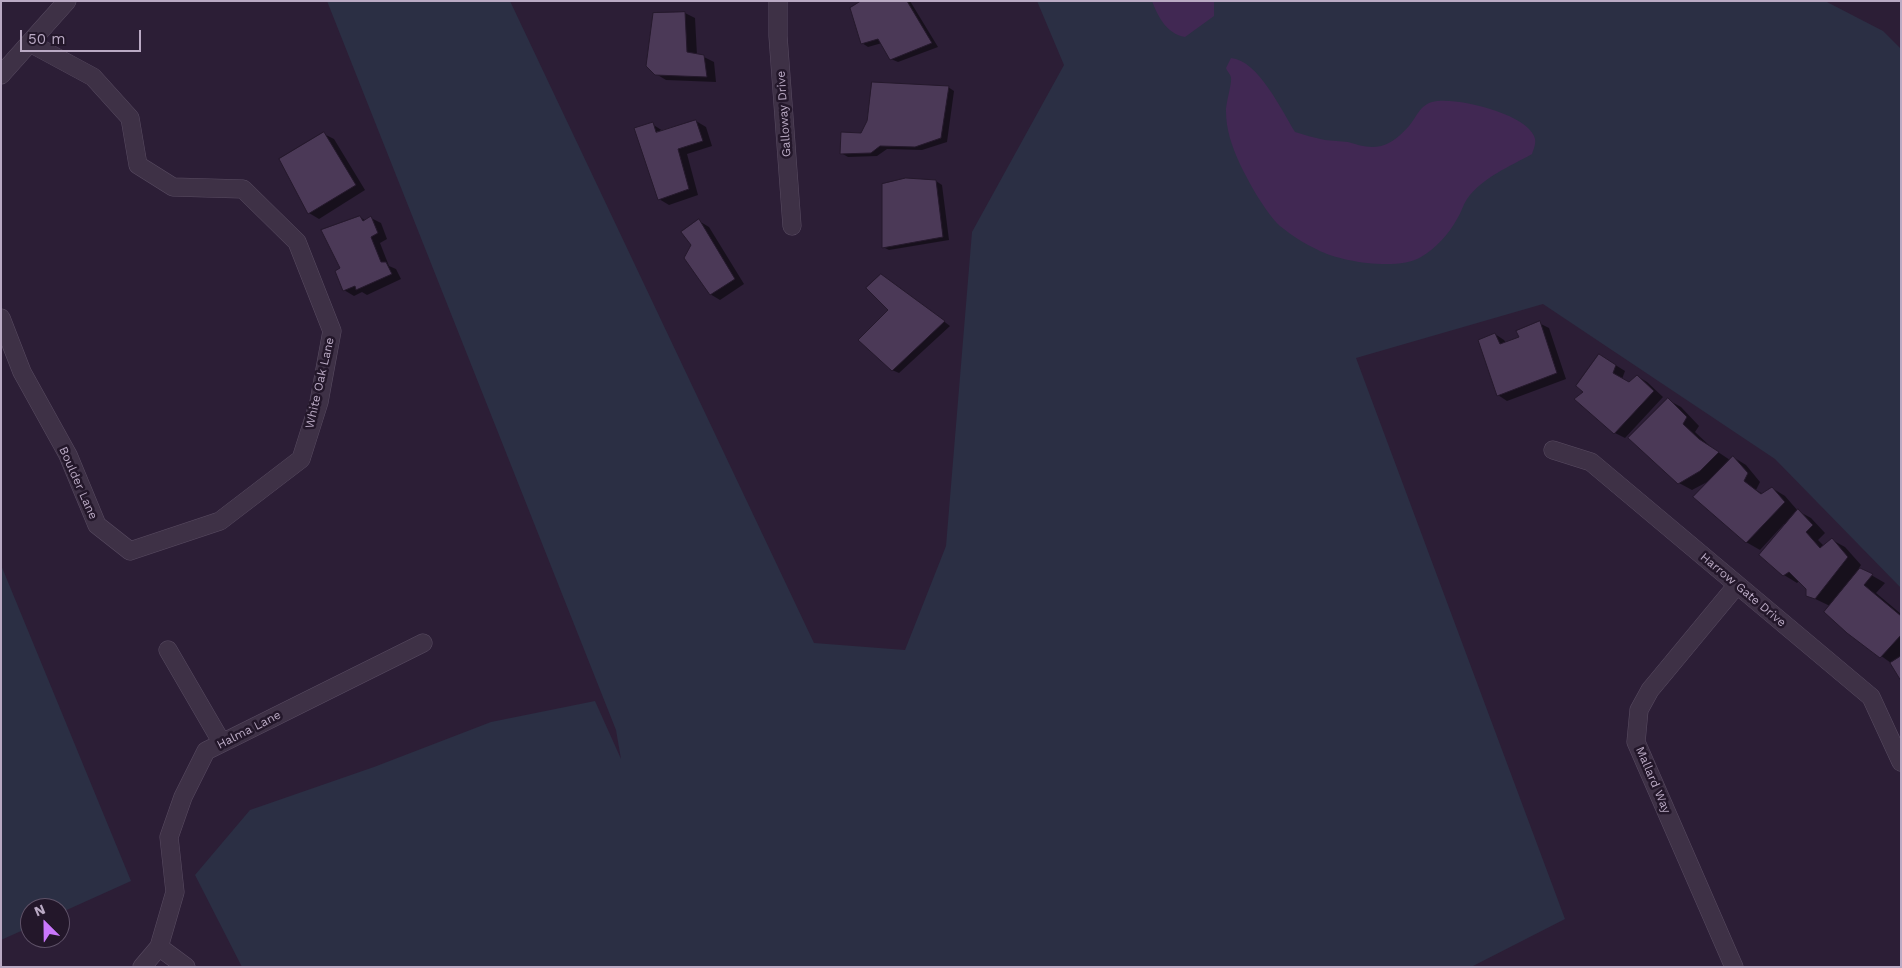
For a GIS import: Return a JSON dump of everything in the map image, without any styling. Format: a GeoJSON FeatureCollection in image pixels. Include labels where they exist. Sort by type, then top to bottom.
{"type":"FeatureCollection","features":[{"type":"Feature","properties":{"kind":"street"},"geometry":{"type":"LineString","coordinates":[[1,75],[67,1]]}},
{"type":"Feature","properties":{"kind":"street","name":"Galloway Drive"},"geometry":{"type":"LineString","coordinates":[[778,1],[778,36],[792,226]]}},
{"type":"Feature","properties":{"kind":"street","name":"White Oak Lane"},"geometry":{"type":"LineString","coordinates":[[30,43],[93,77],[130,118],[138,165],[173,187],[243,188],[297,242],[332,331],[319,402],[301,459],[220,521]]}},
{"type":"Feature","properties":{"kind":"street","name":"Boulder Lane"},"geometry":{"type":"LineString","coordinates":[[1,318],[22,372],[68,454],[97,525],[130,550],[220,521]]}},
{"type":"Feature","properties":{"kind":"street","name":"Harrow Gate Drive"},"geometry":{"type":"LineString","coordinates":[[1553,450],[1591,462],[1871,697],[1901,762]]}},
{"type":"Feature","properties":{"kind":"street","name":"Mallard Way"},"geometry":{"type":"LineString","coordinates":[[1734,967],[1636,742],[1639,710],[1650,690],[1736,585]]}},
{"type":"Feature","properties":{"kind":"street","name":"Halma Lane"},"geometry":{"type":"LineString","coordinates":[[159,947],[175,892],[169,837],[183,797],[206,751],[423,643]]}},
{"type":"Feature","properties":{"kind":"street"},"geometry":{"type":"LineString","coordinates":[[168,650],[222,743]]}},
{"type":"Feature","properties":{"kind":"street"},"geometry":{"type":"LineString","coordinates":[[142,967],[159,947],[186,967]]}},
{"type":"Feature","properties":{"kind":"shaded area"},"geometry":{"type":"Polygon","coordinates":[[[327,1],[510,1],[814,643],[905,650],[946,546],[972,232],[1064,65],[1037,1],[1825,1],[1883,31],[1901,49],[1901,588],[1775,459],[1543,304],[1356,358],[1565,919],[1471,967],[242,967],[195,875],[250,810],[374,767],[491,722],[595,701],[621,759],[616,730],[327,1]]]}},
{"type":"Feature","properties":{"kind":"shaded area"},"geometry":{"type":"Polygon","coordinates":[[[1152,1],[1214,1],[1214,16],[1185,37],[1168,29],[1160,19],[1152,1]]]}},
{"type":"Feature","properties":{"kind":"shaded area"},"geometry":{"type":"Polygon","coordinates":[[[1231,58],[1251,67],[1260,77],[1295,132],[1325,140],[1372,147],[1381,146],[1400,135],[1421,109],[1428,104],[1442,101],[1456,102],[1488,108],[1517,120],[1528,128],[1534,136],[1532,154],[1497,173],[1473,191],[1454,225],[1437,245],[1421,257],[1398,264],[1384,264],[1355,261],[1328,254],[1293,236],[1274,220],[1263,205],[1239,162],[1230,138],[1226,118],[1231,81],[1226,68],[1231,58]]]}},
{"type":"Feature","properties":{"kind":"shaded area"},"geometry":{"type":"Polygon","coordinates":[[[1,565],[131,881],[70,908],[70,898],[20,898],[20,931],[1,940],[1,565]]]}},
{"type":"Feature","properties":{"kind":"building"},"geometry":{"type":"Polygon","coordinates":[[[861,1],[907,1],[932,43],[890,60],[878,39],[861,44],[850,8],[861,1]]]}},
{"type":"Feature","properties":{"kind":"building"},"geometry":{"type":"Polygon","coordinates":[[[685,12],[687,52],[704,55],[707,77],[655,75],[646,66],[653,13],[685,12]]]}},
{"type":"Feature","properties":{"kind":"building"},"geometry":{"type":"Polygon","coordinates":[[[872,82],[949,86],[941,138],[915,147],[880,146],[871,153],[840,154],[841,132],[861,133],[867,121],[872,82]]]}},
{"type":"Feature","properties":{"kind":"building"},"geometry":{"type":"Polygon","coordinates":[[[696,120],[703,141],[678,149],[689,189],[658,200],[634,128],[653,122],[656,132],[696,120]]]}},
{"type":"Feature","properties":{"kind":"building"},"geometry":{"type":"Polygon","coordinates":[[[324,132],[356,185],[308,214],[279,159],[324,132]]]}},
{"type":"Feature","properties":{"kind":"building"},"geometry":{"type":"Polygon","coordinates":[[[906,178],[936,180],[943,237],[882,248],[882,184],[906,178]]]}},
{"type":"Feature","properties":{"kind":"building"},"geometry":{"type":"Polygon","coordinates":[[[360,216],[363,221],[371,216],[378,233],[371,237],[381,262],[386,262],[392,274],[356,290],[355,286],[343,291],[335,271],[340,268],[321,230],[360,216]]]}},
{"type":"Feature","properties":{"kind":"building"},"geometry":{"type":"Polygon","coordinates":[[[699,219],[735,279],[710,295],[684,258],[691,245],[681,232],[699,219]]]}},
{"type":"Feature","properties":{"kind":"building"},"geometry":{"type":"Polygon","coordinates":[[[881,274],[945,321],[892,371],[858,340],[888,310],[866,288],[881,274]]]}},
{"type":"Feature","properties":{"kind":"building"},"geometry":{"type":"Polygon","coordinates":[[[1540,321],[1557,373],[1497,396],[1478,340],[1495,333],[1500,344],[1519,337],[1516,331],[1540,321]]]}},
{"type":"Feature","properties":{"kind":"building"},"geometry":{"type":"Polygon","coordinates":[[[1599,354],[1616,365],[1613,373],[1629,382],[1637,375],[1654,391],[1614,434],[1574,399],[1583,392],[1576,386],[1599,354]]]}},
{"type":"Feature","properties":{"kind":"building"},"geometry":{"type":"Polygon","coordinates":[[[1668,398],[1687,417],[1683,424],[1699,439],[1719,452],[1700,471],[1678,484],[1628,438],[1668,398]]]}},
{"type":"Feature","properties":{"kind":"building"},"geometry":{"type":"Polygon","coordinates":[[[1733,456],[1748,473],[1744,481],[1761,494],[1772,487],[1785,502],[1746,543],[1693,497],[1733,456]]]}},
{"type":"Feature","properties":{"kind":"building"},"geometry":{"type":"Polygon","coordinates":[[[1798,509],[1813,525],[1806,532],[1820,548],[1832,538],[1848,557],[1815,599],[1806,596],[1806,589],[1789,572],[1783,576],[1759,555],[1798,509]]]}},
{"type":"Feature","properties":{"kind":"building"},"geometry":{"type":"Polygon","coordinates":[[[1860,568],[1873,574],[1864,585],[1901,616],[1901,635],[1880,658],[1847,633],[1824,612],[1860,568]]]}},
{"type":"Feature","properties":{"kind":"building"},"geometry":{"type":"Polygon","coordinates":[[[1901,656],[1901,681],[1890,663],[1901,656]]]}}]}
